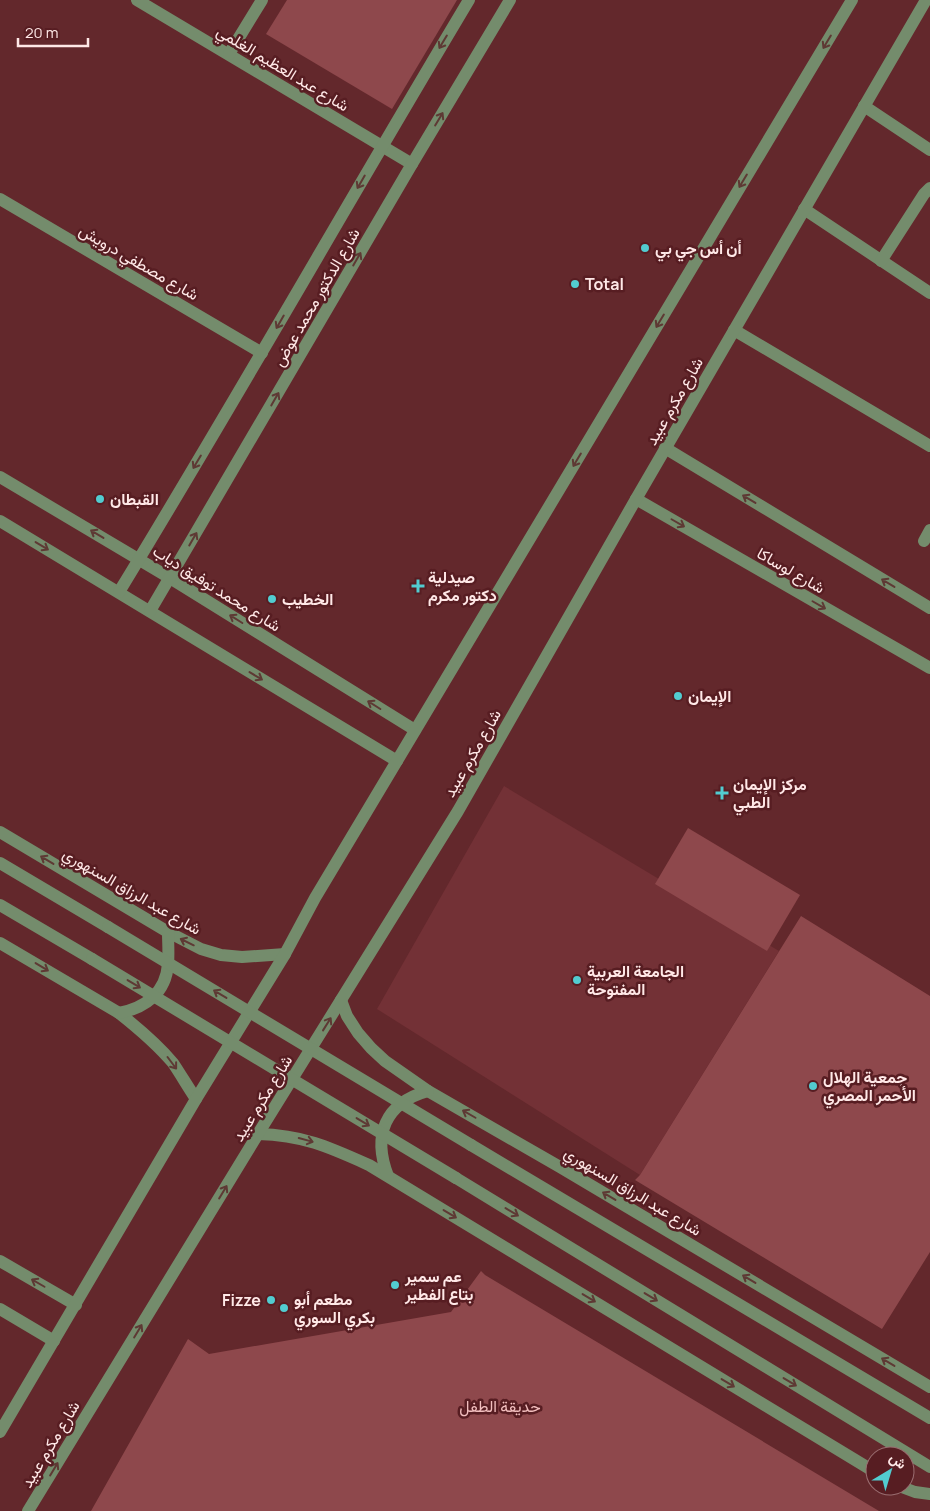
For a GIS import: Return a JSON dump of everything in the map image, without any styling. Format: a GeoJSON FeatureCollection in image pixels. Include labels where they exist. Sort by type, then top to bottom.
{"type":"FeatureCollection","features":[{"type":"Feature","properties":{"kind":"street","name":"شارع عبد العظيم الغلمي"},"geometry":{"type":"LineString","coordinates":[[137,0],[412,164]]}},
{"type":"Feature","properties":{"kind":"street"},"geometry":{"type":"LineString","coordinates":[[229,54],[262,0]]}},
{"type":"Feature","properties":{"kind":"street","name":"شارع الدكتور محمد عوض"},"geometry":{"type":"LineString","coordinates":[[119,592],[469,0]]}},
{"type":"Feature","properties":{"kind":"street","name":"شارع الدكتور محمد عوض"},"geometry":{"type":"LineString","coordinates":[[150,611],[510,0]]}},
{"type":"Feature","properties":{"kind":"street"},"geometry":{"type":"LineString","coordinates":[[0,1432],[196,1099],[285,954],[415,730],[852,0]]}},
{"type":"Feature","properties":{"kind":"street","name":"شارع مكرم عبيد"},"geometry":{"type":"LineString","coordinates":[[28,1511],[458,811],[665,448],[926,0]]}},
{"type":"Feature","properties":{"kind":"street"},"geometry":{"type":"LineString","coordinates":[[864,106],[930,150]]}},
{"type":"Feature","properties":{"kind":"street"},"geometry":{"type":"LineString","coordinates":[[881,261],[924,194],[930,188]]}},
{"type":"Feature","properties":{"kind":"street","name":"شارع مصطفي درويش"},"geometry":{"type":"LineString","coordinates":[[0,199],[262,353]]}},
{"type":"Feature","properties":{"kind":"street"},"geometry":{"type":"LineString","coordinates":[[804,209],[930,293]]}},
{"type":"Feature","properties":{"kind":"street"},"geometry":{"type":"LineString","coordinates":[[734,330],[930,446]]}},
{"type":"Feature","properties":{"kind":"street"},"geometry":{"type":"LineString","coordinates":[[665,448],[930,608]]}},
{"type":"Feature","properties":{"kind":"street","name":"شارع محمد توفيق دياب"},"geometry":{"type":"LineString","coordinates":[[0,477],[170,578],[415,730]]}},
{"type":"Feature","properties":{"kind":"street","name":"شارع لوساكا"},"geometry":{"type":"LineString","coordinates":[[636,499],[930,668]]}},
{"type":"Feature","properties":{"kind":"street"},"geometry":{"type":"LineString","coordinates":[[0,521],[397,762]]}},
{"type":"Feature","properties":{"kind":"street","name":"شارع عبد الرزاق السنهوري"},"geometry":{"type":"LineString","coordinates":[[0,832],[168,932],[201,949],[221,955],[242,957],[285,954]]}},
{"type":"Feature","properties":{"kind":"street"},"geometry":{"type":"LineString","coordinates":[[0,863],[930,1418]]}},
{"type":"Feature","properties":{"kind":"street"},"geometry":{"type":"LineString","coordinates":[[0,905],[456,1178],[930,1467]]}},
{"type":"Feature","properties":{"kind":"street"},"geometry":{"type":"LineString","coordinates":[[119,1013],[142,1006],[153,998],[160,988],[166,976],[168,964],[168,932]]}},
{"type":"Feature","properties":{"kind":"street"},"geometry":{"type":"LineString","coordinates":[[0,942],[119,1013],[162,1050],[196,1099]]}},
{"type":"Feature","properties":{"kind":"street","name":"شارع عبد الرزاق السنهوري"},"geometry":{"type":"LineString","coordinates":[[342,1000],[347,1016],[370,1048],[385,1061],[428,1091],[560,1167],[930,1387]]}},
{"type":"Feature","properties":{"kind":"street"},"geometry":{"type":"LineString","coordinates":[[388,1176],[380,1152],[380,1140],[388,1117],[396,1107],[406,1100],[416,1094],[428,1091]]}},
{"type":"Feature","properties":{"kind":"street"},"geometry":{"type":"LineString","coordinates":[[258,1134],[281,1134],[303,1138],[325,1145],[369,1165],[865,1466]]}},
{"type":"Feature","properties":{"kind":"street"},"geometry":{"type":"LineString","coordinates":[[0,1261],[76,1305]]}},
{"type":"Feature","properties":{"kind":"street"},"geometry":{"type":"LineString","coordinates":[[0,1309],[54,1341]]}},
{"type":"Feature","properties":{"kind":"street"},"geometry":{"type":"LineString","coordinates":[[915,1492],[930,1494]]}},
{"type":"Feature","properties":{"kind":"shaded area","name":"الجامعة العربية المفتوحة"},"geometry":{"type":"Polygon","coordinates":[[[504,786],[779,951],[640,1175],[377,1009],[504,786]]]}},
{"type":"Feature","properties":{"kind":"green space"},"geometry":{"type":"Polygon","coordinates":[[[287,0],[457,0],[392,109],[266,34],[287,0]]]}},
{"type":"Feature","properties":{"kind":"green space"},"geometry":{"type":"Polygon","coordinates":[[[688,828],[800,895],[767,951],[655,884],[688,828]]]}},
{"type":"Feature","properties":{"kind":"green space","name":"جمعية الهلال الأحمر المصري"},"geometry":{"type":"Polygon","coordinates":[[[801,916],[930,996],[930,1252],[882,1329],[635,1180],[640,1175],[801,916]]]}},
{"type":"Feature","properties":{"kind":"green space","name":"حديقة الطفل"},"geometry":{"type":"Polygon","coordinates":[[[481,1271],[879,1511],[91,1511],[188,1339],[209,1354],[451,1312],[481,1271]]]}},
{"type":"Feature","properties":{"kind":"place","name":"أن أس جي بي"},"geometry":{"type":"Point","coordinates":[645,248]}},
{"type":"Feature","properties":{"kind":"place","name":"Total"},"geometry":{"type":"Point","coordinates":[575,284]}},
{"type":"Feature","properties":{"kind":"place","name":"القبطان"},"geometry":{"type":"Point","coordinates":[100,499]}},
{"type":"Feature","properties":{"kind":"place","name":"صيدلية دكتور مكرم"},"geometry":{"type":"Point","coordinates":[418,586]}},
{"type":"Feature","properties":{"kind":"place","name":"الخطيب"},"geometry":{"type":"Point","coordinates":[272,599]}},
{"type":"Feature","properties":{"kind":"place","name":"الإيمان"},"geometry":{"type":"Point","coordinates":[678,696]}},
{"type":"Feature","properties":{"kind":"place","name":"مركز الإيمان الطبي"},"geometry":{"type":"Point","coordinates":[722,793]}},
{"type":"Feature","properties":{"kind":"place","name":"الجامعة العربية المفتوحة"},"geometry":{"type":"Point","coordinates":[577,980]}},
{"type":"Feature","properties":{"kind":"place","name":"جمعية الهلال الأحمر المصري"},"geometry":{"type":"Point","coordinates":[813,1086]}},
{"type":"Feature","properties":{"kind":"place","name":"عم سمير بتاع الفطير"},"geometry":{"type":"Point","coordinates":[395,1285]}},
{"type":"Feature","properties":{"kind":"place","name":"Fizze"},"geometry":{"type":"Point","coordinates":[271,1300]}},
{"type":"Feature","properties":{"kind":"place","name":"مطعم أبو بكري السوري"},"geometry":{"type":"Point","coordinates":[284,1308]}}]}
